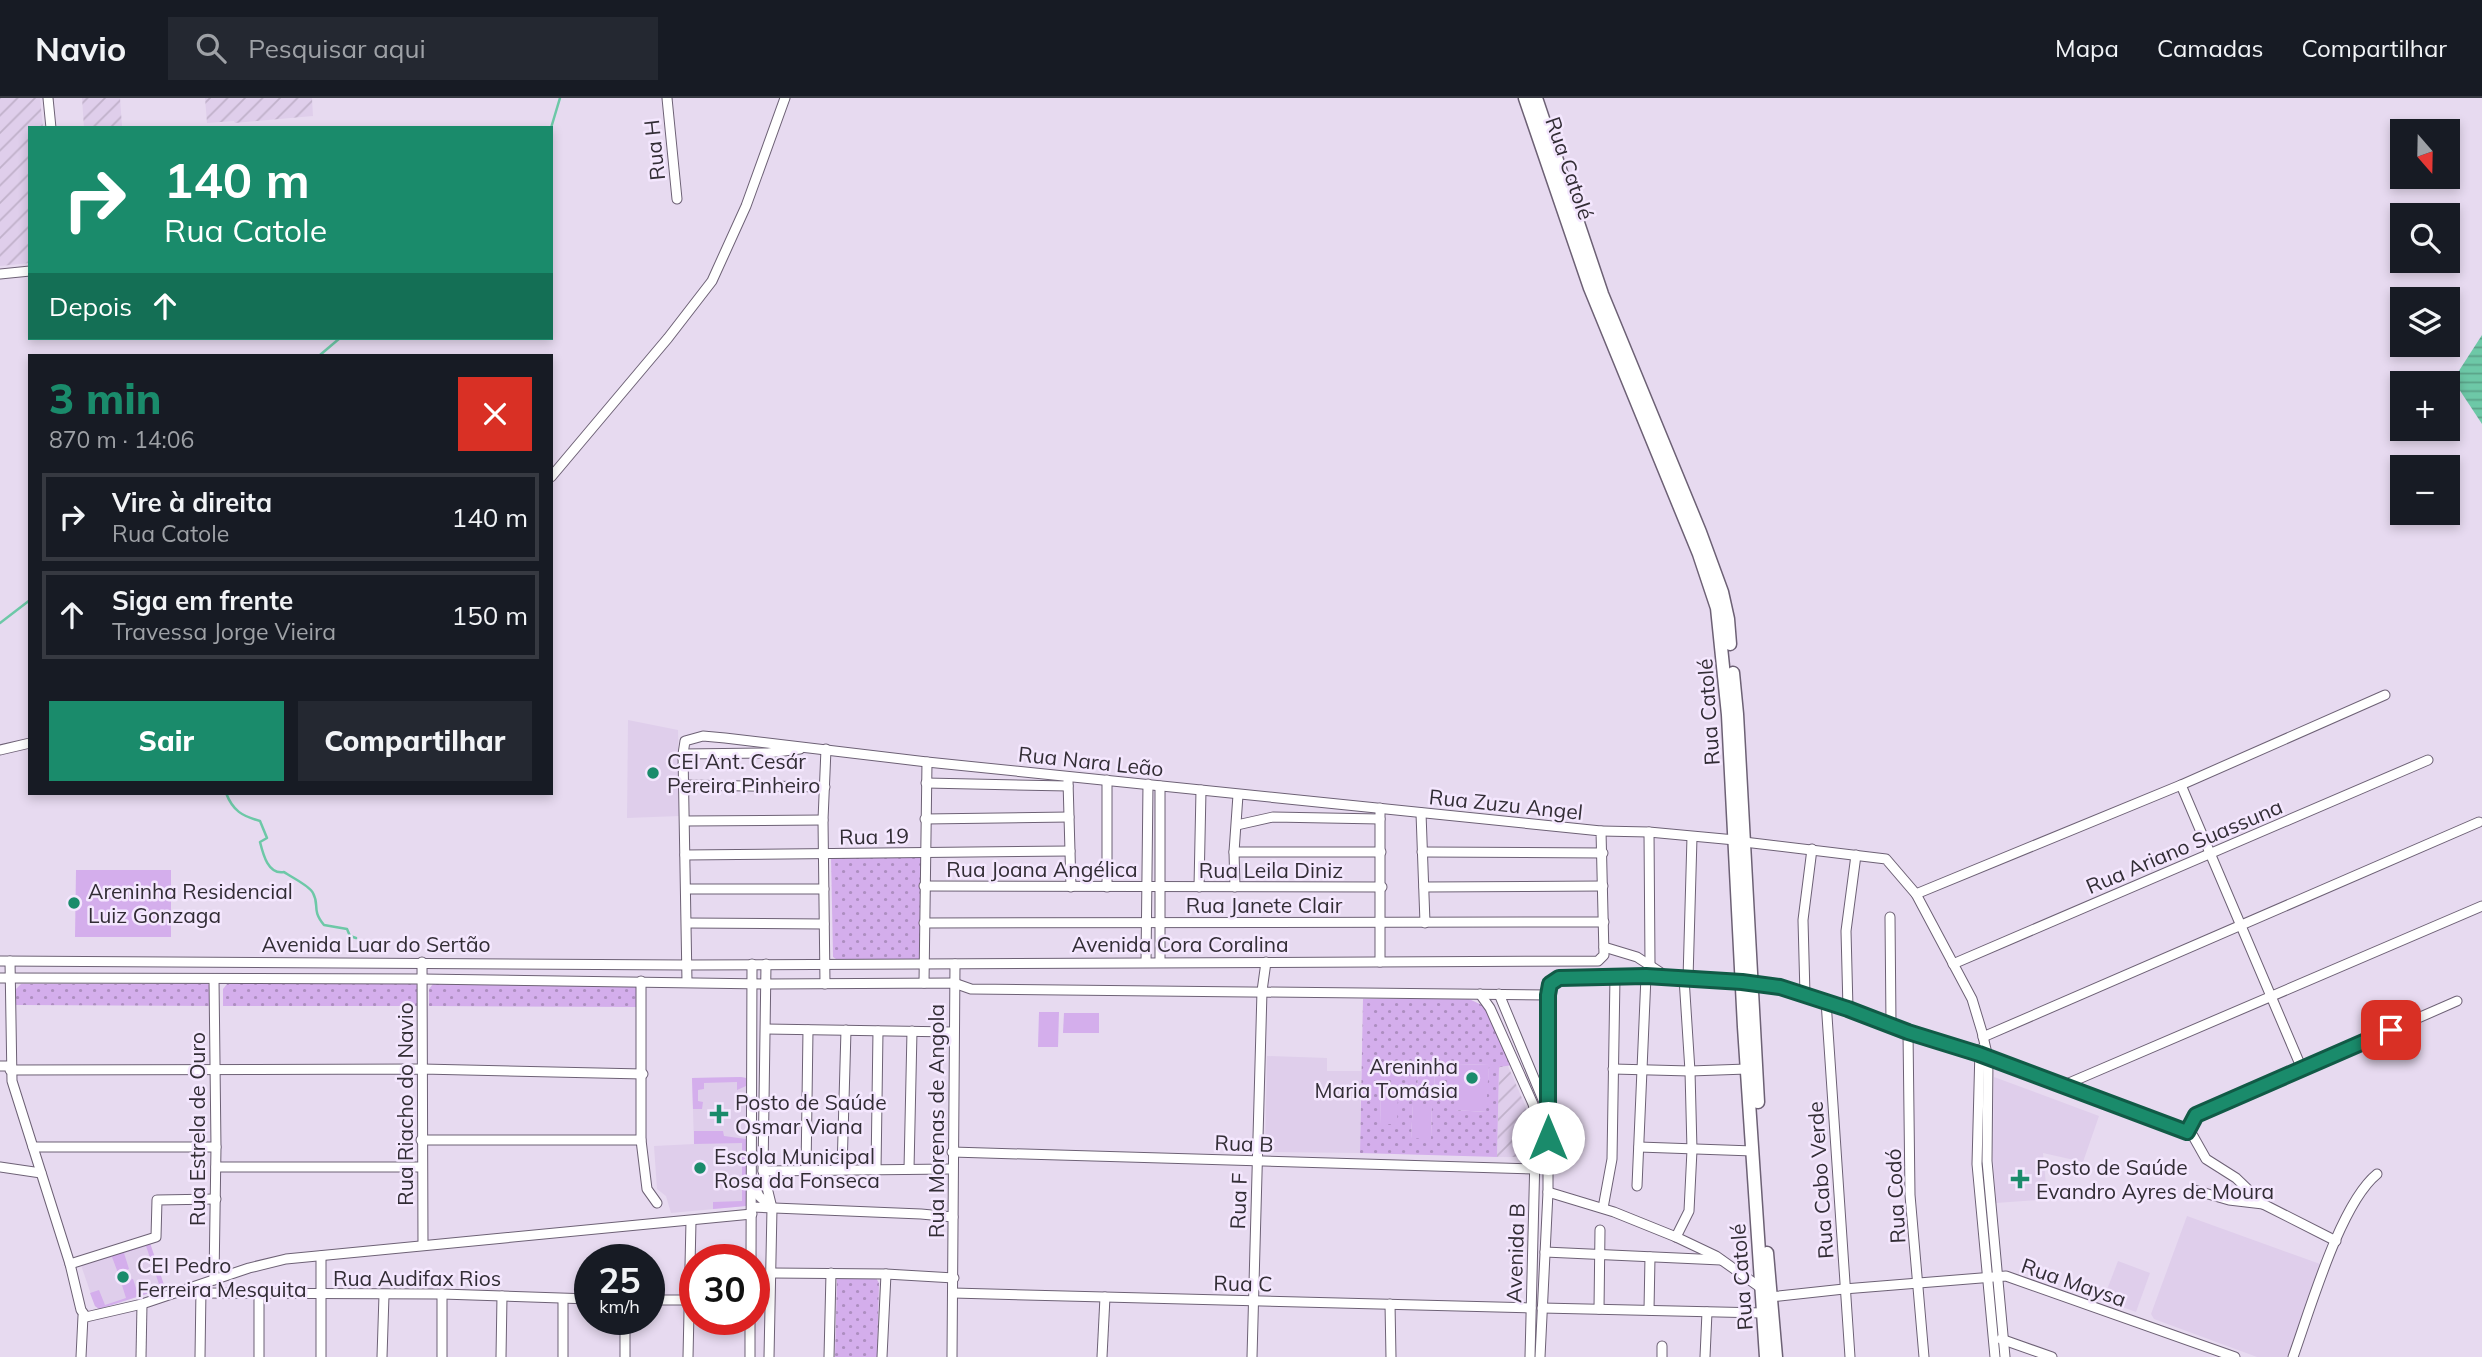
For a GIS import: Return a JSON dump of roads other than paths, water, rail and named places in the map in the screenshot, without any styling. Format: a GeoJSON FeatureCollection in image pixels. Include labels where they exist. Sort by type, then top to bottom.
{"type":"FeatureCollection","features":[{"type":"Feature","properties":{"kind":"street"},"geometry":{"type":"LineString","coordinates":[[48,98],[51,126]]}},
{"type":"Feature","properties":{"kind":"street","name":"Rua H"},"geometry":{"type":"LineString","coordinates":[[667,98],[677,199]]}},
{"type":"Feature","properties":{"kind":"street"},"geometry":{"type":"LineString","coordinates":[[553,475],[668,338],[712,281],[746,206],[785,98]]}},
{"type":"Feature","properties":{"kind":"street","name":"Rua Catolé"},"geometry":{"type":"LineString","coordinates":[[1525,98],[1555,169]]}},
{"type":"Feature","properties":{"kind":"street","name":"Rua Catolé"},"geometry":{"type":"LineString","coordinates":[[1536,98],[1590,288],[1696,533],[1720,621],[1740,841],[1761,1189],[1766,1357]]}},
{"type":"Feature","properties":{"kind":"street"},"geometry":{"type":"LineString","coordinates":[[0,274],[28,271]]}},
{"type":"Feature","properties":{"kind":"street"},"geometry":{"type":"LineString","coordinates":[[1916,894],[2181,786],[2385,695]]}},
{"type":"Feature","properties":{"kind":"street","name":"Rua Nara Leão"},"geometry":{"type":"LineString","coordinates":[[810,748],[768,753],[683,754],[685,741],[694,737],[710,737],[810,748],[927,762],[1068,781]]}},
{"type":"Feature","properties":{"kind":"street"},"geometry":{"type":"LineString","coordinates":[[0,750],[28,743]]}},
{"type":"Feature","properties":{"kind":"street"},"geometry":{"type":"LineString","coordinates":[[825,984],[823,820],[826,750]]}},
{"type":"Feature","properties":{"kind":"street"},"geometry":{"type":"LineString","coordinates":[[683,754],[687,982]]}},
{"type":"Feature","properties":{"kind":"street","name":"Rua Ariano Suassuna"},"geometry":{"type":"LineString","coordinates":[[1953,964],[2428,760]]}},
{"type":"Feature","properties":{"kind":"street"},"geometry":{"type":"LineString","coordinates":[[924,983],[927,762]]}},
{"type":"Feature","properties":{"kind":"street"},"geometry":{"type":"LineString","coordinates":[[1107,780],[1107,887]]}},
{"type":"Feature","properties":{"kind":"street","name":"Rua Nara Leão"},"geometry":{"type":"LineString","coordinates":[[926,783],[1107,780],[1368,807]]}},
{"type":"Feature","properties":{"kind":"street"},"geometry":{"type":"LineString","coordinates":[[1068,781],[1071,887]]}},
{"type":"Feature","properties":{"kind":"street"},"geometry":{"type":"LineString","coordinates":[[683,785],[825,788]]}},
{"type":"Feature","properties":{"kind":"street"},"geometry":{"type":"LineString","coordinates":[[1146,962],[1148,785]]}},
{"type":"Feature","properties":{"kind":"street"},"geometry":{"type":"LineString","coordinates":[[1160,786],[1160,962]]}},
{"type":"Feature","properties":{"kind":"street"},"geometry":{"type":"LineString","coordinates":[[2181,786],[2302,1069]]}},
{"type":"Feature","properties":{"kind":"street"},"geometry":{"type":"LineString","coordinates":[[1199,887],[1201,790]]}},
{"type":"Feature","properties":{"kind":"street"},"geometry":{"type":"LineString","coordinates":[[1235,887],[1234,852],[1238,795]]}},
{"type":"Feature","properties":{"kind":"street","name":"Rua Zuzu Angel"},"geometry":{"type":"LineString","coordinates":[[1368,807],[1601,831],[1604,951]]}},
{"type":"Feature","properties":{"kind":"street"},"geometry":{"type":"LineString","coordinates":[[1380,808],[1380,962]]}},
{"type":"Feature","properties":{"kind":"street"},"geometry":{"type":"LineString","coordinates":[[1421,813],[1424,923]]}},
{"type":"Feature","properties":{"kind":"street"},"geometry":{"type":"LineString","coordinates":[[925,819],[1069,817]]}},
{"type":"Feature","properties":{"kind":"street"},"geometry":{"type":"LineString","coordinates":[[1237,825],[1273,817],[1380,819]]}},
{"type":"Feature","properties":{"kind":"street"},"geometry":{"type":"LineString","coordinates":[[685,821],[823,820]]}},
{"type":"Feature","properties":{"kind":"street"},"geometry":{"type":"LineString","coordinates":[[1983,1037],[2479,821]]}},
{"type":"Feature","properties":{"kind":"street"},"geometry":{"type":"LineString","coordinates":[[1601,831],[1649,832],[1886,859],[1916,894],[1972,999],[1983,1037],[1977,1164],[1988,1228],[1995,1357]]}},
{"type":"Feature","properties":{"kind":"street"},"geometry":{"type":"LineString","coordinates":[[1649,832],[1650,964]]}},
{"type":"Feature","properties":{"kind":"street"},"geometry":{"type":"LineString","coordinates":[[1676,1237],[1689,1212],[1692,1150],[1686,978],[1692,837]]}},
{"type":"Feature","properties":{"kind":"street"},"geometry":{"type":"LineString","coordinates":[[1805,995],[1803,920],[1812,849]]}},
{"type":"Feature","properties":{"kind":"street","name":"Rua 19"},"geometry":{"type":"LineString","coordinates":[[685,855],[1070,851]]}},
{"type":"Feature","properties":{"kind":"street"},"geometry":{"type":"LineString","coordinates":[[1234,852],[1381,852]]}},
{"type":"Feature","properties":{"kind":"street"},"geometry":{"type":"LineString","coordinates":[[1422,852],[1603,853]]}},
{"type":"Feature","properties":{"kind":"street"},"geometry":{"type":"LineString","coordinates":[[1848,1009],[1846,931],[1856,855]]}},
{"type":"Feature","properties":{"kind":"street","name":"Rua Joana Angélica"},"geometry":{"type":"LineString","coordinates":[[924,886],[1160,888]]}},
{"type":"Feature","properties":{"kind":"street"},"geometry":{"type":"LineString","coordinates":[[1423,887],[1603,886]]}},
{"type":"Feature","properties":{"kind":"street","name":"Rua Leila Diniz"},"geometry":{"type":"LineString","coordinates":[[1160,888],[1381,887]]}},
{"type":"Feature","properties":{"kind":"street"},"geometry":{"type":"LineString","coordinates":[[687,888],[824,889]]}},
{"type":"Feature","properties":{"kind":"street"},"geometry":{"type":"LineString","coordinates":[[2062,1086],[2482,906]]}},
{"type":"Feature","properties":{"kind":"street"},"geometry":{"type":"LineString","coordinates":[[1890,917],[1891,1024]]}},
{"type":"Feature","properties":{"kind":"street","name":"Rua Janete Clair"},"geometry":{"type":"LineString","coordinates":[[924,923],[1604,922]]}},
{"type":"Feature","properties":{"kind":"street"},"geometry":{"type":"LineString","coordinates":[[687,923],[824,924]]}},
{"type":"Feature","properties":{"kind":"street"},"geometry":{"type":"LineString","coordinates":[[1604,951],[1637,957],[1667,977]]}},
{"type":"Feature","properties":{"kind":"street","name":"Avenida Cora Coralina"},"geometry":{"type":"LineString","coordinates":[[752,964],[1598,961],[1604,951]]}},
{"type":"Feature","properties":{"kind":"street"},"geometry":{"type":"LineString","coordinates":[[5,961],[11,978],[7,1067],[70,1264],[83,1316],[81,1357]]}},
{"type":"Feature","properties":{"kind":"street","name":"Avenida Luar do Sertão"},"geometry":{"type":"LineString","coordinates":[[5,961],[752,964]]}},
{"type":"Feature","properties":{"kind":"street","name":"Rua Riacho do Navio"},"geometry":{"type":"LineString","coordinates":[[422,962],[423,1245]]}},
{"type":"Feature","properties":{"kind":"street","name":"Rua F"},"geometry":{"type":"LineString","coordinates":[[1252,1357],[1262,990],[1266,962]]}},
{"type":"Feature","properties":{"kind":"street"},"geometry":{"type":"LineString","coordinates":[[751,1244],[752,964]]}},
{"type":"Feature","properties":{"kind":"street"},"geometry":{"type":"LineString","coordinates":[[766,964],[763,1171],[772,1208],[769,1357]]}},
{"type":"Feature","properties":{"kind":"street","name":"Rua Morenas de Angola"},"geometry":{"type":"LineString","coordinates":[[951,1357],[954,1278],[951,1169],[955,964]]}},
{"type":"Feature","properties":{"kind":"street"},"geometry":{"type":"LineString","coordinates":[[1637,1186],[1646,976]]}},
{"type":"Feature","properties":{"kind":"street"},"geometry":{"type":"LineString","coordinates":[[1603,1208],[1612,1159],[1615,977],[1646,976],[1747,982],[1780,987],[1983,1056],[2187,1132],[2193,1136],[2206,1158],[2236,1178],[2263,1204],[2336,1241]]}},
{"type":"Feature","properties":{"kind":"street","name":"Avenida B"},"geometry":{"type":"LineString","coordinates":[[1530,1357],[1545,1252],[1550,984],[1559,978],[1615,977]]}},
{"type":"Feature","properties":{"kind":"street","name":"Avenida Luar do Sertão"},"geometry":{"type":"LineString","coordinates":[[0,978],[752,983]]}},
{"type":"Feature","properties":{"kind":"street","name":"Rua Estrela de Ouro"},"geometry":{"type":"LineString","coordinates":[[214,979],[214,1280]]}},
{"type":"Feature","properties":{"kind":"street"},"geometry":{"type":"LineString","coordinates":[[642,981],[641,1140],[647,1189],[657,1203]]}},
{"type":"Feature","properties":{"kind":"street","name":"Rua Catolé"},"geometry":{"type":"LineString","coordinates":[[1747,982],[1747,1069],[1753,1151],[1765,1293],[1776,1357]]}},
{"type":"Feature","properties":{"kind":"street"},"geometry":{"type":"LineString","coordinates":[[752,983],[954,983],[971,989],[1548,995]]}},
{"type":"Feature","properties":{"kind":"street","name":"Avenida B"},"geometry":{"type":"LineString","coordinates":[[1480,994],[1490,1008],[1536,1115],[1536,1308],[1540,1357]]}},
{"type":"Feature","properties":{"kind":"street","name":"Avenida B"},"geometry":{"type":"LineString","coordinates":[[1499,994],[1548,1111]]}},
{"type":"Feature","properties":{"kind":"street","name":"Rua Cabo Verde"},"geometry":{"type":"LineString","coordinates":[[1826,1001],[1850,1357]]}},
{"type":"Feature","properties":{"kind":"street"},"geometry":{"type":"LineString","coordinates":[[2187,1132],[2196,1115],[2457,1001]]}},
{"type":"Feature","properties":{"kind":"street"},"geometry":{"type":"LineString","coordinates":[[766,1029],[953,1032]]}},
{"type":"Feature","properties":{"kind":"street"},"geometry":{"type":"LineString","coordinates":[[806,1171],[808,1030]]}},
{"type":"Feature","properties":{"kind":"street"},"geometry":{"type":"LineString","coordinates":[[842,1170],[846,1030]]}},
{"type":"Feature","properties":{"kind":"street"},"geometry":{"type":"LineString","coordinates":[[876,1170],[878,1031]]}},
{"type":"Feature","properties":{"kind":"street"},"geometry":{"type":"LineString","coordinates":[[909,1169],[912,1031]]}},
{"type":"Feature","properties":{"kind":"street","name":"Rua Codó"},"geometry":{"type":"LineString","coordinates":[[1908,1032],[1910,1195],[1924,1357]]}},
{"type":"Feature","properties":{"kind":"street"},"geometry":{"type":"LineString","coordinates":[[7,1067],[422,1069],[643,1074]]}},
{"type":"Feature","properties":{"kind":"street"},"geometry":{"type":"LineString","coordinates":[[1613,1069],[1747,1069]]}},
{"type":"Feature","properties":{"kind":"street"},"geometry":{"type":"LineString","coordinates":[[421,1140],[641,1140]]}},
{"type":"Feature","properties":{"kind":"street"},"geometry":{"type":"LineString","coordinates":[[33,1147],[216,1147]]}},
{"type":"Feature","properties":{"kind":"street"},"geometry":{"type":"LineString","coordinates":[[1639,1147],[1753,1151]]}},
{"type":"Feature","properties":{"kind":"street","name":"Rua B"},"geometry":{"type":"LineString","coordinates":[[952,1152],[1535,1169]]}},
{"type":"Feature","properties":{"kind":"street"},"geometry":{"type":"LineString","coordinates":[[0,1167],[41,1173]]}},
{"type":"Feature","properties":{"kind":"street"},"geometry":{"type":"LineString","coordinates":[[216,1167],[421,1167]]}},
{"type":"Feature","properties":{"kind":"street"},"geometry":{"type":"LineString","coordinates":[[763,1171],[951,1169]]}},
{"type":"Feature","properties":{"kind":"street"},"geometry":{"type":"LineString","coordinates":[[2293,1357],[2336,1241],[2357,1197],[2377,1174]]}},
{"type":"Feature","properties":{"kind":"street"},"geometry":{"type":"LineString","coordinates":[[752,1178],[759,1196],[772,1208]]}},
{"type":"Feature","properties":{"kind":"street"},"geometry":{"type":"LineString","coordinates":[[2194,1189],[2230,1200],[2263,1204]]}},
{"type":"Feature","properties":{"kind":"street"},"geometry":{"type":"LineString","coordinates":[[1548,1192],[1603,1208],[1676,1237],[1721,1260],[1765,1293]]}},
{"type":"Feature","properties":{"kind":"street"},"geometry":{"type":"LineString","coordinates":[[70,1264],[156,1237],[156,1200],[216,1199]]}},
{"type":"Feature","properties":{"kind":"street"},"geometry":{"type":"LineString","coordinates":[[83,1316],[93,1317],[201,1289],[214,1280],[269,1263],[321,1256],[691,1221],[772,1208],[953,1217]]}},
{"type":"Feature","properties":{"kind":"street"},"geometry":{"type":"LineString","coordinates":[[691,1221],[691,1244]]}},
{"type":"Feature","properties":{"kind":"street"},"geometry":{"type":"LineString","coordinates":[[1599,1309],[1600,1230]]}},
{"type":"Feature","properties":{"kind":"street"},"geometry":{"type":"LineString","coordinates":[[1545,1252],[1721,1260]]}},
{"type":"Feature","properties":{"kind":"street"},"geometry":{"type":"LineString","coordinates":[[321,1256],[321,1357]]}},
{"type":"Feature","properties":{"kind":"street"},"geometry":{"type":"LineString","coordinates":[[1649,1310],[1650,1257]]}},
{"type":"Feature","properties":{"kind":"street"},"geometry":{"type":"LineString","coordinates":[[772,1273],[886,1274],[954,1278]]}},
{"type":"Feature","properties":{"kind":"street"},"geometry":{"type":"LineString","coordinates":[[829,1357],[831,1273]]}},
{"type":"Feature","properties":{"kind":"street"},"geometry":{"type":"LineString","coordinates":[[882,1357],[886,1274]]}},
{"type":"Feature","properties":{"kind":"street"},"geometry":{"type":"LineString","coordinates":[[1992,1277],[2005,1357]]}},
{"type":"Feature","properties":{"kind":"street","name":"Rua Maysa"},"geometry":{"type":"LineString","coordinates":[[1765,1293],[1992,1277],[2017,1279],[2235,1357]]}},
{"type":"Feature","properties":{"kind":"street"},"geometry":{"type":"LineString","coordinates":[[200,1357],[201,1289]]}},
{"type":"Feature","properties":{"kind":"street","name":"Rua Audifax Rios"},"geometry":{"type":"LineString","coordinates":[[201,1289],[259,1294],[442,1294],[574,1299]]}},
{"type":"Feature","properties":{"kind":"street","name":"Rua C"},"geometry":{"type":"LineString","coordinates":[[953,1293],[1763,1312]]}},
{"type":"Feature","properties":{"kind":"street"},"geometry":{"type":"LineString","coordinates":[[258,1357],[259,1294]]}},
{"type":"Feature","properties":{"kind":"street"},"geometry":{"type":"LineString","coordinates":[[442,1294],[442,1357]]}},
{"type":"Feature","properties":{"kind":"street"},"geometry":{"type":"LineString","coordinates":[[382,1357],[384,1295]]}},
{"type":"Feature","properties":{"kind":"street"},"geometry":{"type":"LineString","coordinates":[[501,1357],[502,1296]]}},
{"type":"Feature","properties":{"kind":"street"},"geometry":{"type":"LineString","coordinates":[[1102,1357],[1105,1297]]}},
{"type":"Feature","properties":{"kind":"street"},"geometry":{"type":"LineString","coordinates":[[563,1299],[563,1357]]}},
{"type":"Feature","properties":{"kind":"street"},"geometry":{"type":"LineString","coordinates":[[141,1357],[142,1304]]}},
{"type":"Feature","properties":{"kind":"street"},"geometry":{"type":"LineString","coordinates":[[1390,1304],[1391,1357]]}},
{"type":"Feature","properties":{"kind":"street"},"geometry":{"type":"LineString","coordinates":[[1705,1357],[1707,1312]]}},
{"type":"Feature","properties":{"kind":"street"},"geometry":{"type":"LineString","coordinates":[[625,1335],[625,1357]]}},
{"type":"Feature","properties":{"kind":"street"},"geometry":{"type":"LineString","coordinates":[[688,1357],[690,1335]]}},
{"type":"Feature","properties":{"kind":"street"},"geometry":{"type":"LineString","coordinates":[[750,1335],[750,1357]]}},
{"type":"Feature","properties":{"kind":"street"},"geometry":{"type":"LineString","coordinates":[[1993,1336],[2052,1357]]}},
{"type":"Feature","properties":{"kind":"street"},"geometry":{"type":"LineString","coordinates":[[1662,1346],[1662,1357]]}},
{"type":"Feature","properties":{"kind":"waterway"},"geometry":{"type":"LineString","coordinates":[[552,126],[560,98]]}},
{"type":"Feature","properties":{"kind":"waterway"},"geometry":{"type":"LineString","coordinates":[[321,354],[338,340]]}},
{"type":"Feature","properties":{"kind":"waterway"},"geometry":{"type":"LineString","coordinates":[[0,623],[28,602]]}},
{"type":"Feature","properties":{"kind":"waterway"},"geometry":{"type":"LineString","coordinates":[[227,795],[239,812],[260,821],[267,838],[260,842],[270,867],[284,872],[311,890],[318,915],[324,925],[347,929],[350,936],[356,938]]}},
{"type":"Feature","properties":{"kind":"place","name":"CEI Ant. Cesár Pereira Pinheiro"},"geometry":{"type":"Point","coordinates":[653,773]}},
{"type":"Feature","properties":{"kind":"place","name":"Areninha Residencial Luiz Gonzaga"},"geometry":{"type":"Point","coordinates":[74,903]}},
{"type":"Feature","properties":{"kind":"place","name":"Areninha Maria Tomásia"},"geometry":{"type":"Point","coordinates":[1472,1078]}},
{"type":"Feature","properties":{"kind":"place","name":"Posto de Saúde Osmar Viana"},"geometry":{"type":"Point","coordinates":[719,1114]}},
{"type":"Feature","properties":{"kind":"place","name":"Escola Municipal Rosa da Fonseca"},"geometry":{"type":"Point","coordinates":[700,1168]}},
{"type":"Feature","properties":{"kind":"place","name":"Posto de Saúde Evandro Ayres de Moura"},"geometry":{"type":"Point","coordinates":[2020,1179]}},
{"type":"Feature","properties":{"kind":"place","name":"CEI Pedro Ferreira Mesquita"},"geometry":{"type":"Point","coordinates":[123,1277]}}]}
